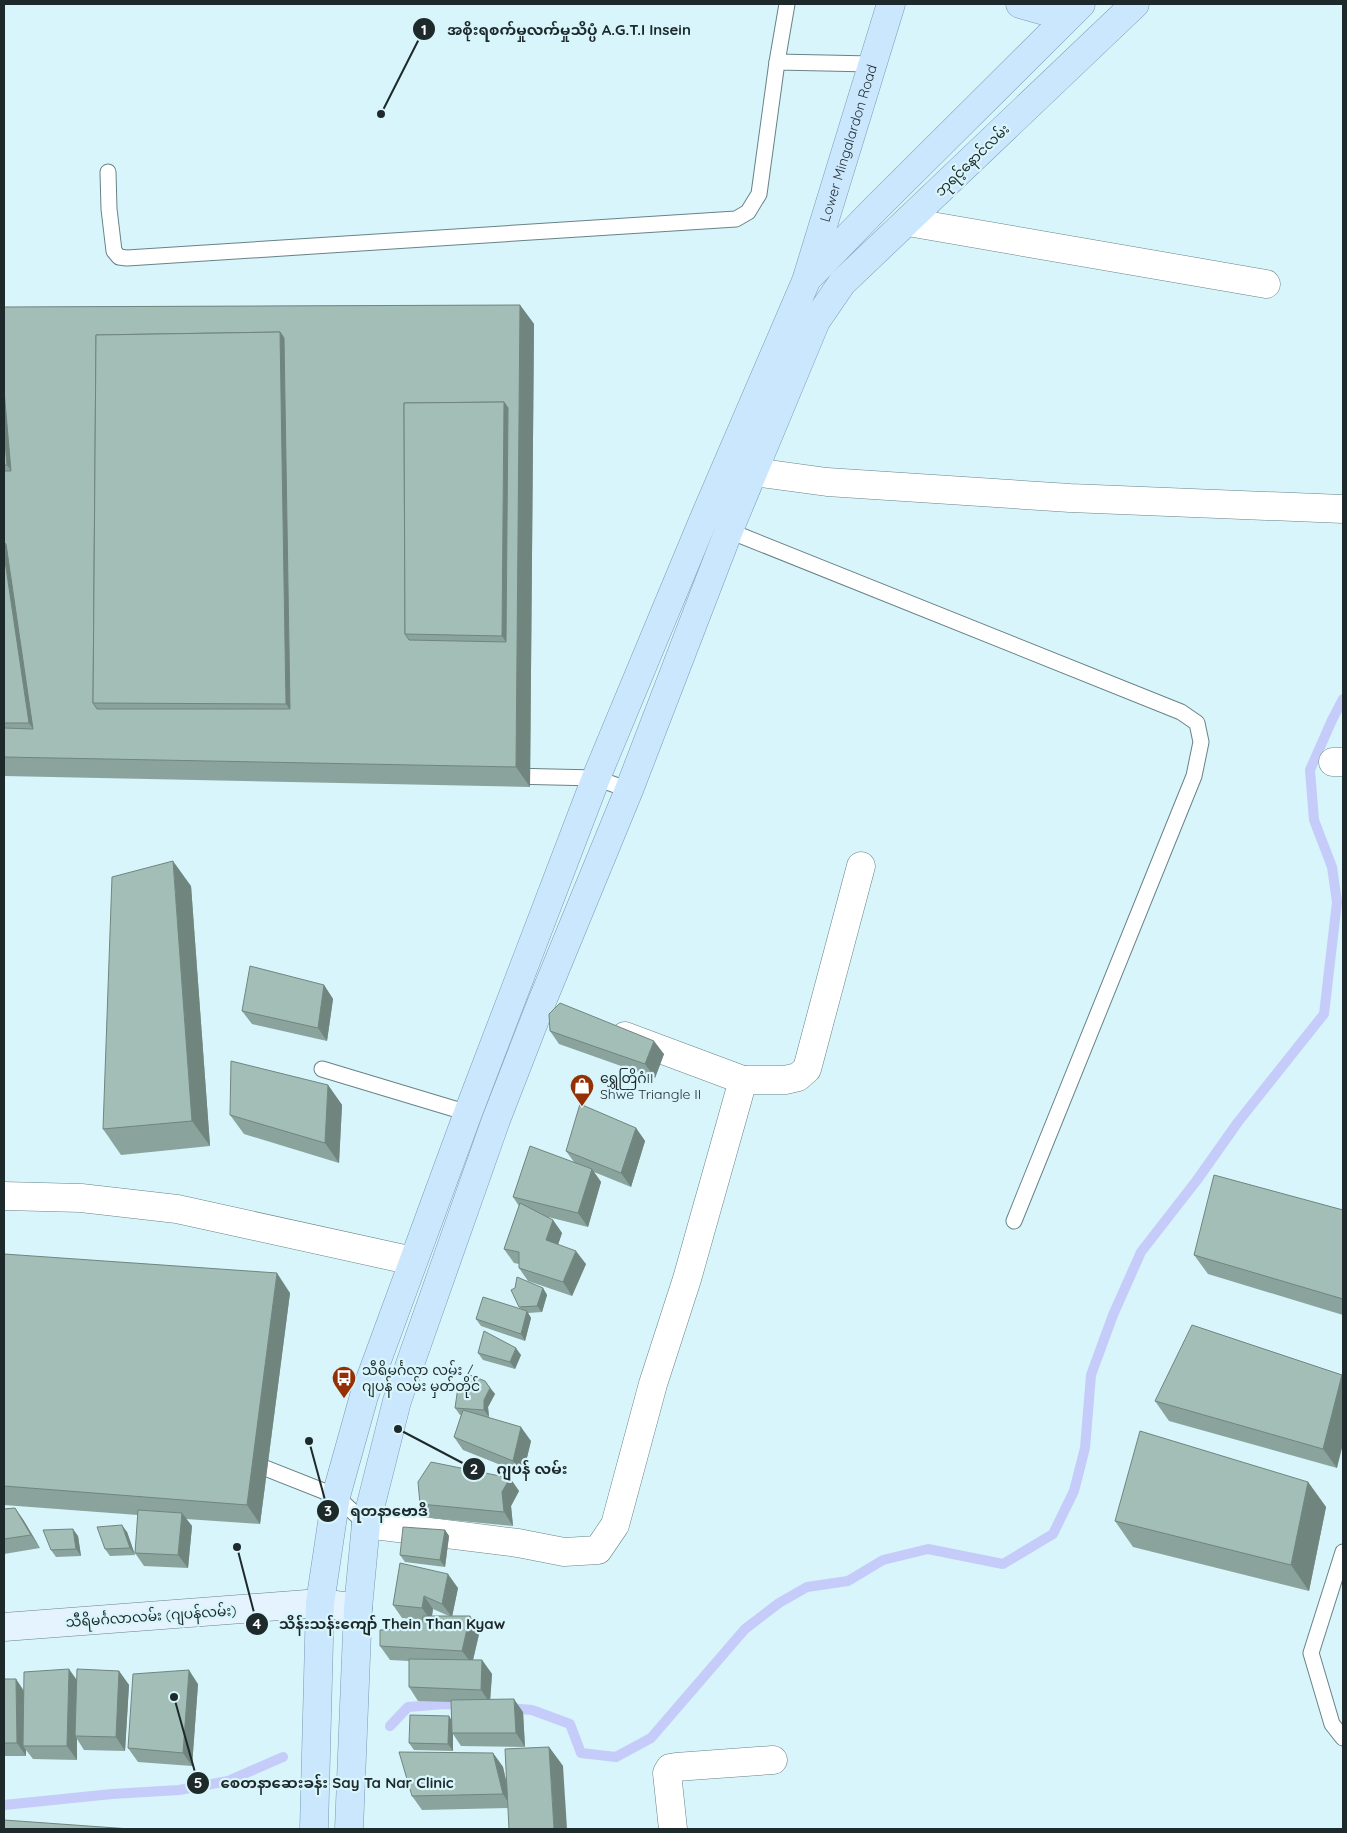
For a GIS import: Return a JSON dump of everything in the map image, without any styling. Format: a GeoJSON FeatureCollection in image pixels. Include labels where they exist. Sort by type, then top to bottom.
{"type":"FeatureCollection","features":[{"type":"Feature","properties":{"kind":"main road","name":"Lower Mingalardon Road"},"geometry":{"type":"LineString","coordinates":[[806,281],[892,4]]}},
{"type":"Feature","properties":{"kind":"main road"},"geometry":{"type":"LineString","coordinates":[[1020,4],[1041,10],[1080,4]]}},
{"type":"Feature","properties":{"kind":"main road"},"geometry":{"type":"LineString","coordinates":[[314,1829],[320,1603],[336,1496],[364,1396],[468,1113],[596,778],[702,523],[806,281],[1080,4]]}},
{"type":"Feature","properties":{"kind":"main road","name":"ဘုရင့်နောင်လမ်း"},"geometry":{"type":"LineString","coordinates":[[349,1829],[358,1608],[366,1524],[397,1402],[496,1120],[541,1004],[629,790],[729,530],[816,322],[842,283],[1135,4]]}},
{"type":"Feature","properties":{"kind":"main road"},"geometry":{"type":"LineString","coordinates":[[806,281],[816,322]]}},
{"type":"Feature","properties":{"kind":"street"},"geometry":{"type":"LineString","coordinates":[[908,222],[1266,284]]}},
{"type":"Feature","properties":{"kind":"street"},"geometry":{"type":"LineString","coordinates":[[728,462],[753,472],[827,482],[1070,498],[1343,509]]}},
{"type":"Feature","properties":{"kind":"street"},"geometry":{"type":"LineString","coordinates":[[605,1028],[743,1080],[785,1080],[798,1077],[807,1068],[861,866]]}},
{"type":"Feature","properties":{"kind":"street"},"geometry":{"type":"LineString","coordinates":[[515,991],[541,1004],[569,1014]]}},
{"type":"Feature","properties":{"kind":"street"},"geometry":{"type":"LineString","coordinates":[[366,1524],[518,1543],[564,1552],[598,1550],[615,1525],[652,1384],[686,1279],[743,1080]]}},
{"type":"Feature","properties":{"kind":"street"},"geometry":{"type":"LineString","coordinates":[[4,1196],[81,1198],[177,1209],[413,1261]]}},
{"type":"Feature","properties":{"kind":"street","name":"သီရိမင်္ဂလာလမ်း (ဂျပန်လမ်း)"},"geometry":{"type":"LineString","coordinates":[[4,1626],[320,1603],[358,1608]]}},
{"type":"Feature","properties":{"kind":"street"},"geometry":{"type":"LineString","coordinates":[[672,1829],[668,1773],[670,1768],[773,1760]]}},
{"type":"Feature","properties":{"kind":"lane"},"geometry":{"type":"LineString","coordinates":[[108,172],[109,209],[114,251],[119,257],[127,258],[736,220],[748,212],[759,194],[787,4]]}},
{"type":"Feature","properties":{"kind":"lane"},"geometry":{"type":"LineString","coordinates":[[777,62],[872,64]]}},
{"type":"Feature","properties":{"kind":"lane"},"geometry":{"type":"LineString","coordinates":[[702,523],[729,530],[1181,712],[1197,723],[1201,742],[1194,776],[1014,1221]]}},
{"type":"Feature","properties":{"kind":"lane"},"geometry":{"type":"LineString","coordinates":[[498,776],[596,778],[629,790]]}},
{"type":"Feature","properties":{"kind":"lane"},"geometry":{"type":"LineString","coordinates":[[322,1069],[468,1113]]}},
{"type":"Feature","properties":{"kind":"lane"},"geometry":{"type":"LineString","coordinates":[[234,1456],[336,1496],[366,1524]]}},
{"type":"Feature","properties":{"kind":"lane"},"geometry":{"type":"LineString","coordinates":[[1343,1552],[1311,1653],[1332,1724],[1343,1738]]}},
{"type":"Feature","properties":{"kind":"building"},"geometry":{"type":"Polygon","coordinates":[[[520,305],[516,767],[4,757],[4,728],[33,729],[6,544],[4,542],[4,471],[11,471],[4,390],[4,307],[520,305]],[[280,332],[96,335],[93,703],[97,709],[290,709],[284,338],[280,332]],[[504,402],[404,403],[405,634],[409,640],[506,642],[508,408],[504,402]]]}},
{"type":"Feature","properties":{"kind":"building"},"geometry":{"type":"Polygon","coordinates":[[[280,332],[286,704],[93,703],[96,335],[280,332]]]}},
{"type":"Feature","properties":{"kind":"building"},"geometry":{"type":"Polygon","coordinates":[[[504,402],[502,636],[405,634],[404,403],[504,402]]]}},
{"type":"Feature","properties":{"kind":"building"},"geometry":{"type":"Polygon","coordinates":[[[4,432],[7,465],[4,465],[4,432]]]}},
{"type":"Feature","properties":{"kind":"building"},"geometry":{"type":"Polygon","coordinates":[[[4,554],[29,723],[4,723],[4,554]]]}},
{"type":"Feature","properties":{"kind":"building"},"geometry":{"type":"Polygon","coordinates":[[[173,861],[192,1121],[103,1129],[112,877],[173,861]]]}},
{"type":"Feature","properties":{"kind":"building"},"geometry":{"type":"Polygon","coordinates":[[[250,966],[324,985],[318,1028],[242,1011],[250,966]]]}},
{"type":"Feature","properties":{"kind":"building"},"geometry":{"type":"Polygon","coordinates":[[[560,1003],[654,1041],[645,1064],[550,1031],[549,1014],[560,1003]]]}},
{"type":"Feature","properties":{"kind":"building"},"geometry":{"type":"Polygon","coordinates":[[[231,1061],[328,1085],[325,1143],[230,1115],[231,1061]]]}},
{"type":"Feature","properties":{"kind":"building"},"geometry":{"type":"Polygon","coordinates":[[[580,1104],[636,1128],[621,1173],[566,1151],[580,1104]]]}},
{"type":"Feature","properties":{"kind":"building"},"geometry":{"type":"Polygon","coordinates":[[[530,1146],[592,1169],[578,1213],[513,1197],[530,1146]]]}},
{"type":"Feature","properties":{"kind":"building"},"geometry":{"type":"Polygon","coordinates":[[[1214,1175],[1343,1210],[1343,1299],[1194,1255],[1214,1175]]]}},
{"type":"Feature","properties":{"kind":"building"},"geometry":{"type":"Polygon","coordinates":[[[520,1203],[553,1220],[546,1240],[576,1251],[563,1282],[519,1268],[519,1252],[504,1249],[520,1203]]]}},
{"type":"Feature","properties":{"kind":"building"},"geometry":{"type":"Polygon","coordinates":[[[4,1254],[277,1273],[247,1505],[4,1486],[4,1254]]]}},
{"type":"Feature","properties":{"kind":"building"},"geometry":{"type":"Polygon","coordinates":[[[517,1277],[543,1288],[537,1306],[519,1307],[511,1290],[515,1288],[517,1277]]]}},
{"type":"Feature","properties":{"kind":"building"},"geometry":{"type":"Polygon","coordinates":[[[483,1297],[527,1311],[521,1334],[476,1319],[483,1297]]]}},
{"type":"Feature","properties":{"kind":"building"},"geometry":{"type":"Polygon","coordinates":[[[1192,1325],[1342,1375],[1323,1449],[1155,1401],[1192,1325]]]}},
{"type":"Feature","properties":{"kind":"building"},"geometry":{"type":"Polygon","coordinates":[[[484,1331],[516,1348],[510,1362],[478,1353],[484,1331]]]}},
{"type":"Feature","properties":{"kind":"building"},"geometry":{"type":"Polygon","coordinates":[[[470,1375],[485,1381],[490,1388],[484,1400],[484,1410],[455,1408],[458,1387],[470,1375]]]}},
{"type":"Feature","properties":{"kind":"building"},"geometry":{"type":"Polygon","coordinates":[[[463,1410],[521,1427],[513,1461],[454,1437],[463,1410]]]}},
{"type":"Feature","properties":{"kind":"building"},"geometry":{"type":"Polygon","coordinates":[[[1140,1431],[1308,1482],[1291,1565],[1115,1521],[1140,1431]]]}},
{"type":"Feature","properties":{"kind":"building"},"geometry":{"type":"Polygon","coordinates":[[[431,1462],[510,1478],[502,1492],[504,1512],[420,1504],[418,1482],[431,1462]]]}},
{"type":"Feature","properties":{"kind":"building"},"geometry":{"type":"Polygon","coordinates":[[[15,1508],[31,1535],[4,1539],[4,1509],[15,1508]]]}},
{"type":"Feature","properties":{"kind":"building"},"geometry":{"type":"Polygon","coordinates":[[[138,1510],[182,1513],[178,1555],[135,1553],[138,1510]]]}},
{"type":"Feature","properties":{"kind":"building"},"geometry":{"type":"Polygon","coordinates":[[[122,1525],[130,1548],[105,1549],[97,1527],[122,1525]]]}},
{"type":"Feature","properties":{"kind":"building"},"geometry":{"type":"Polygon","coordinates":[[[403,1527],[445,1530],[440,1560],[400,1555],[403,1527]]]}},
{"type":"Feature","properties":{"kind":"building"},"geometry":{"type":"Polygon","coordinates":[[[73,1529],[76,1549],[51,1550],[43,1530],[73,1529]]]}},
{"type":"Feature","properties":{"kind":"building"},"geometry":{"type":"Polygon","coordinates":[[[400,1563],[448,1574],[442,1604],[424,1596],[422,1608],[393,1605],[400,1563]]]}},
{"type":"Feature","properties":{"kind":"building"},"geometry":{"type":"Polygon","coordinates":[[[423,1616],[470,1616],[462,1651],[380,1646],[380,1630],[421,1628],[423,1616]]]}},
{"type":"Feature","properties":{"kind":"building"},"geometry":{"type":"Polygon","coordinates":[[[409,1659],[482,1660],[481,1690],[409,1687],[409,1659]]]}},
{"type":"Feature","properties":{"kind":"building"},"geometry":{"type":"Polygon","coordinates":[[[69,1669],[67,1746],[23,1746],[24,1672],[69,1669]]]}},
{"type":"Feature","properties":{"kind":"building"},"geometry":{"type":"Polygon","coordinates":[[[77,1669],[119,1671],[116,1737],[75,1736],[77,1669]]]}},
{"type":"Feature","properties":{"kind":"building"},"geometry":{"type":"Polygon","coordinates":[[[189,1670],[183,1753],[128,1748],[133,1674],[189,1670]]]}},
{"type":"Feature","properties":{"kind":"building"},"geometry":{"type":"Polygon","coordinates":[[[4,1679],[16,1679],[17,1743],[4,1743],[4,1679]]]}},
{"type":"Feature","properties":{"kind":"building"},"geometry":{"type":"Polygon","coordinates":[[[514,1699],[516,1733],[452,1733],[451,1700],[514,1699]]]}},
{"type":"Feature","properties":{"kind":"building"},"geometry":{"type":"Polygon","coordinates":[[[410,1715],[449,1716],[448,1744],[409,1743],[410,1715]]]}},
{"type":"Feature","properties":{"kind":"building"},"geometry":{"type":"Polygon","coordinates":[[[549,1747],[554,1829],[509,1829],[505,1749],[549,1747]]]}},
{"type":"Feature","properties":{"kind":"building"},"geometry":{"type":"Polygon","coordinates":[[[399,1752],[493,1753],[503,1794],[412,1796],[399,1752]]]}},
{"type":"Feature","properties":{"kind":"building"},"geometry":{"type":"Polygon","coordinates":[[[4,1820],[130,1829],[4,1829],[4,1820]]]}},
{"type":"Feature","properties":{"kind":"waterway"},"geometry":{"type":"LineString","coordinates":[[508,1708],[532,1710],[570,1724],[581,1753],[616,1757],[651,1738],[745,1629],[779,1603],[807,1587],[848,1581],[883,1560],[928,1549],[1003,1564],[1053,1534],[1074,1491],[1085,1448],[1091,1375],[1113,1315],[1141,1252],[1197,1180],[1238,1122],[1324,1014],[1337,902],[1332,867],[1314,820],[1310,770],[1343,699]]}},
{"type":"Feature","properties":{"kind":"waterway"},"geometry":{"type":"LineString","coordinates":[[390,1726],[408,1707],[445,1704],[464,1705]]}},
{"type":"Feature","properties":{"kind":"waterway"},"geometry":{"type":"LineString","coordinates":[[4,1805],[112,1794],[179,1790],[228,1781],[283,1757]]}},
{"type":"Feature","properties":{"kind":"place","name":"အစိုးရစက်မှုလက်မှုသိပ္ပံ A.G.T.I Insein"},"geometry":{"type":"Point","coordinates":[381,114]}},
{"type":"Feature","properties":{"kind":"place","name":"ရွှေတြိဂံII Shwe Triangle II"},"geometry":{"type":"Point","coordinates":[582,1107]}},
{"type":"Feature","properties":{"kind":"place","name":"သီရိမင်္ဂလာ လမ်း / ဂျပန် လမ်း မှတ်တိုင်"},"geometry":{"type":"Point","coordinates":[344,1399]}},
{"type":"Feature","properties":{"kind":"place","name":"ဂျပန် လမ်း"},"geometry":{"type":"Point","coordinates":[398,1429]}},
{"type":"Feature","properties":{"kind":"place","name":"ရတနာဗောဒိ"},"geometry":{"type":"Point","coordinates":[309,1441]}},
{"type":"Feature","properties":{"kind":"place","name":"သိန်းသန်းကျော် Thein Than Kyaw"},"geometry":{"type":"Point","coordinates":[237,1547]}},
{"type":"Feature","properties":{"kind":"place","name":"စေတနာဆေးခန်း Say Ta Nar Clinic"},"geometry":{"type":"Point","coordinates":[174,1697]}}]}
